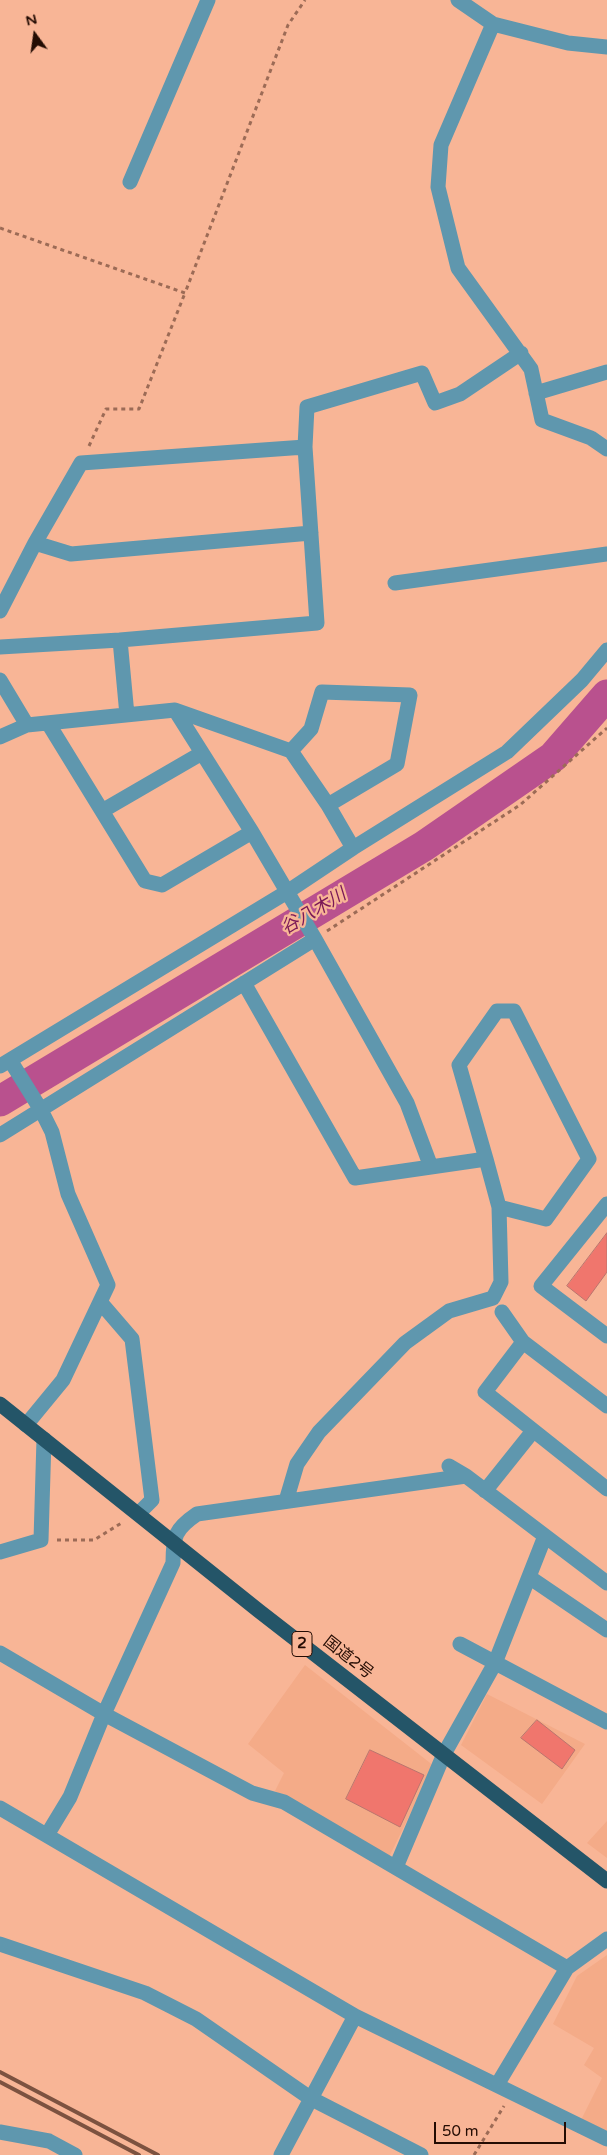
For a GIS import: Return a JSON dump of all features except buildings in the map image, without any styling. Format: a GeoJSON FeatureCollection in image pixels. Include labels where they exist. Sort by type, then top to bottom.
{"type":"FeatureCollection","features":[{"type":"Feature","properties":{"kind":"highway","name":"国道2号"},"geometry":{"type":"LineString","coordinates":[[0,1404],[139,1513],[259,1611],[607,1881]]}},
{"type":"Feature","properties":{"kind":"street"},"geometry":{"type":"LineString","coordinates":[[130,182],[208,0]]}},
{"type":"Feature","properties":{"kind":"street"},"geometry":{"type":"LineString","coordinates":[[458,0],[493,24],[568,42],[607,47]]}},
{"type":"Feature","properties":{"kind":"street"},"geometry":{"type":"LineString","coordinates":[[493,24],[441,145],[438,186],[458,268],[531,369],[542,420],[591,438],[607,449]]}},
{"type":"Feature","properties":{"kind":"street"},"geometry":{"type":"LineString","coordinates":[[0,647],[120,640],[317,623],[305,448],[307,407],[422,373],[435,403],[460,394],[521,353]]}},
{"type":"Feature","properties":{"kind":"street"},"geometry":{"type":"LineString","coordinates":[[536,392],[607,372]]}},
{"type":"Feature","properties":{"kind":"street"},"geometry":{"type":"LineString","coordinates":[[0,611],[35,543],[81,463],[305,448]]}},
{"type":"Feature","properties":{"kind":"street"},"geometry":{"type":"LineString","coordinates":[[35,543],[71,554],[311,533]]}},
{"type":"Feature","properties":{"kind":"street"},"geometry":{"type":"LineString","coordinates":[[395,583],[607,554]]}},
{"type":"Feature","properties":{"kind":"street"},"geometry":{"type":"LineString","coordinates":[[120,640],[127,715]]}},
{"type":"Feature","properties":{"kind":"street"},"geometry":{"type":"LineString","coordinates":[[26,1425],[63,1380],[108,1285],[68,1194],[52,1132],[41,1110],[5,1063],[287,892],[507,752],[582,680],[607,650]]}},
{"type":"Feature","properties":{"kind":"street"},"geometry":{"type":"LineString","coordinates":[[0,680],[27,725]]}},
{"type":"Feature","properties":{"kind":"street"},"geometry":{"type":"LineString","coordinates":[[291,752],[311,729],[322,692],[410,695],[397,764],[328,805]]}},
{"type":"Feature","properties":{"kind":"street"},"geometry":{"type":"LineString","coordinates":[[175,710],[252,832],[315,939],[406,1103],[431,1167]]}},
{"type":"Feature","properties":{"kind":"street"},"geometry":{"type":"LineString","coordinates":[[0,737],[27,725],[175,710],[291,752],[328,805],[354,848]]}},
{"type":"Feature","properties":{"kind":"street"},"geometry":{"type":"LineString","coordinates":[[48,723],[145,881],[162,885],[252,832]]}},
{"type":"Feature","properties":{"kind":"street"},"geometry":{"type":"LineString","coordinates":[[102,811],[202,753]]}},
{"type":"Feature","properties":{"kind":"street"},"geometry":{"type":"LineString","coordinates":[[0,1135],[315,939]]}},
{"type":"Feature","properties":{"kind":"street"},"geometry":{"type":"LineString","coordinates":[[244,983],[355,1178],[486,1159]]}},
{"type":"Feature","properties":{"kind":"street"},"geometry":{"type":"LineString","coordinates":[[286,1501],[297,1464],[319,1432],[405,1343],[449,1310],[492,1298],[501,1282],[499,1207],[459,1065],[497,1010],[514,1011],[589,1159],[546,1219],[499,1207]]}},
{"type":"Feature","properties":{"kind":"street"},"geometry":{"type":"LineString","coordinates":[[607,1204],[541,1286],[607,1336]]}},
{"type":"Feature","properties":{"kind":"street"},"geometry":{"type":"LineString","coordinates":[[101,1303],[132,1338],[152,1500],[139,1513]]}},
{"type":"Feature","properties":{"kind":"street"},"geometry":{"type":"LineString","coordinates":[[502,1312],[523,1342],[607,1406]]}},
{"type":"Feature","properties":{"kind":"street"},"geometry":{"type":"LineString","coordinates":[[523,1342],[484,1392],[607,1489]]}},
{"type":"Feature","properties":{"kind":"street"},"geometry":{"type":"LineString","coordinates":[[485,1490],[533,1431]]}},
{"type":"Feature","properties":{"kind":"street"},"geometry":{"type":"LineString","coordinates":[[0,1552],[41,1540],[44,1439]]}},
{"type":"Feature","properties":{"kind":"street"},"geometry":{"type":"LineString","coordinates":[[449,1466],[485,1490],[607,1583]]}},
{"type":"Feature","properties":{"kind":"street"},"geometry":{"type":"LineString","coordinates":[[48,1836],[70,1797],[104,1714],[173,1563],[173,1541],[181,1525],[197,1514],[466,1476]]}},
{"type":"Feature","properties":{"kind":"street"},"geometry":{"type":"LineString","coordinates":[[396,1867],[444,1754],[495,1663],[545,1536]]}},
{"type":"Feature","properties":{"kind":"street"},"geometry":{"type":"LineString","coordinates":[[529,1577],[607,1630]]}},
{"type":"Feature","properties":{"kind":"street"},"geometry":{"type":"LineString","coordinates":[[460,1644],[607,1722]]}},
{"type":"Feature","properties":{"kind":"street"},"geometry":{"type":"LineString","coordinates":[[0,1653],[104,1714],[252,1793],[284,1802],[567,1968]]}},
{"type":"Feature","properties":{"kind":"street"},"geometry":{"type":"LineString","coordinates":[[0,1808],[355,2016],[607,2139]]}},
{"type":"Feature","properties":{"kind":"street"},"geometry":{"type":"LineString","coordinates":[[497,2085],[567,1968],[607,1939]]}},
{"type":"Feature","properties":{"kind":"street"},"geometry":{"type":"LineString","coordinates":[[0,1944],[145,1993],[196,2019],[310,2098],[421,2155]]}},
{"type":"Feature","properties":{"kind":"street"},"geometry":{"type":"LineString","coordinates":[[281,2155],[355,2016]]}},
{"type":"Feature","properties":{"kind":"street"},"geometry":{"type":"LineString","coordinates":[[0,2132],[49,2141],[75,2155]]}},
{"type":"Feature","properties":{"kind":"path"},"geometry":{"type":"LineString","coordinates":[[81,463],[106,409],[139,410],[288,25],[305,0]]}},
{"type":"Feature","properties":{"kind":"path"},"geometry":{"type":"LineString","coordinates":[[0,228],[185,293]]}},
{"type":"Feature","properties":{"kind":"path"},"geometry":{"type":"LineString","coordinates":[[315,939],[520,805],[607,728]]}},
{"type":"Feature","properties":{"kind":"path"},"geometry":{"type":"LineString","coordinates":[[41,1540],[94,1540],[139,1513]]}},
{"type":"Feature","properties":{"kind":"path"},"geometry":{"type":"LineString","coordinates":[[474,2155],[512,2092]]}},
{"type":"Feature","properties":{"kind":"shaded area"},"geometry":{"type":"Polygon","coordinates":[[[305,1665],[434,1766],[389,1857],[275,1791],[284,1773],[248,1744],[305,1665]]]}},
{"type":"Feature","properties":{"kind":"shaded area"},"geometry":{"type":"Polygon","coordinates":[[[487,1694],[585,1744],[542,1804],[461,1745],[487,1694]]]}},
{"type":"Feature","properties":{"kind":"shaded area"},"geometry":{"type":"Polygon","coordinates":[[[607,1821],[607,1858],[587,1843],[607,1821]]]}},
{"type":"Feature","properties":{"kind":"shaded area"},"geometry":{"type":"Polygon","coordinates":[[[607,1955],[607,2131],[581,2120],[602,2078],[584,2065],[594,2048],[553,2024],[577,1976],[607,1955]]]}},
{"type":"Feature","properties":{"kind":"waterway","name":"谷八木川"},"geometry":{"type":"LineString","coordinates":[[0,1101],[424,846],[553,757],[607,695]]}},
{"type":"Feature","properties":{"kind":"railway"},"geometry":{"type":"LineString","coordinates":[[0,2072],[158,2155]]}},
{"type":"Feature","properties":{"kind":"railway"},"geometry":{"type":"LineString","coordinates":[[0,2082],[139,2155]]}}]}
